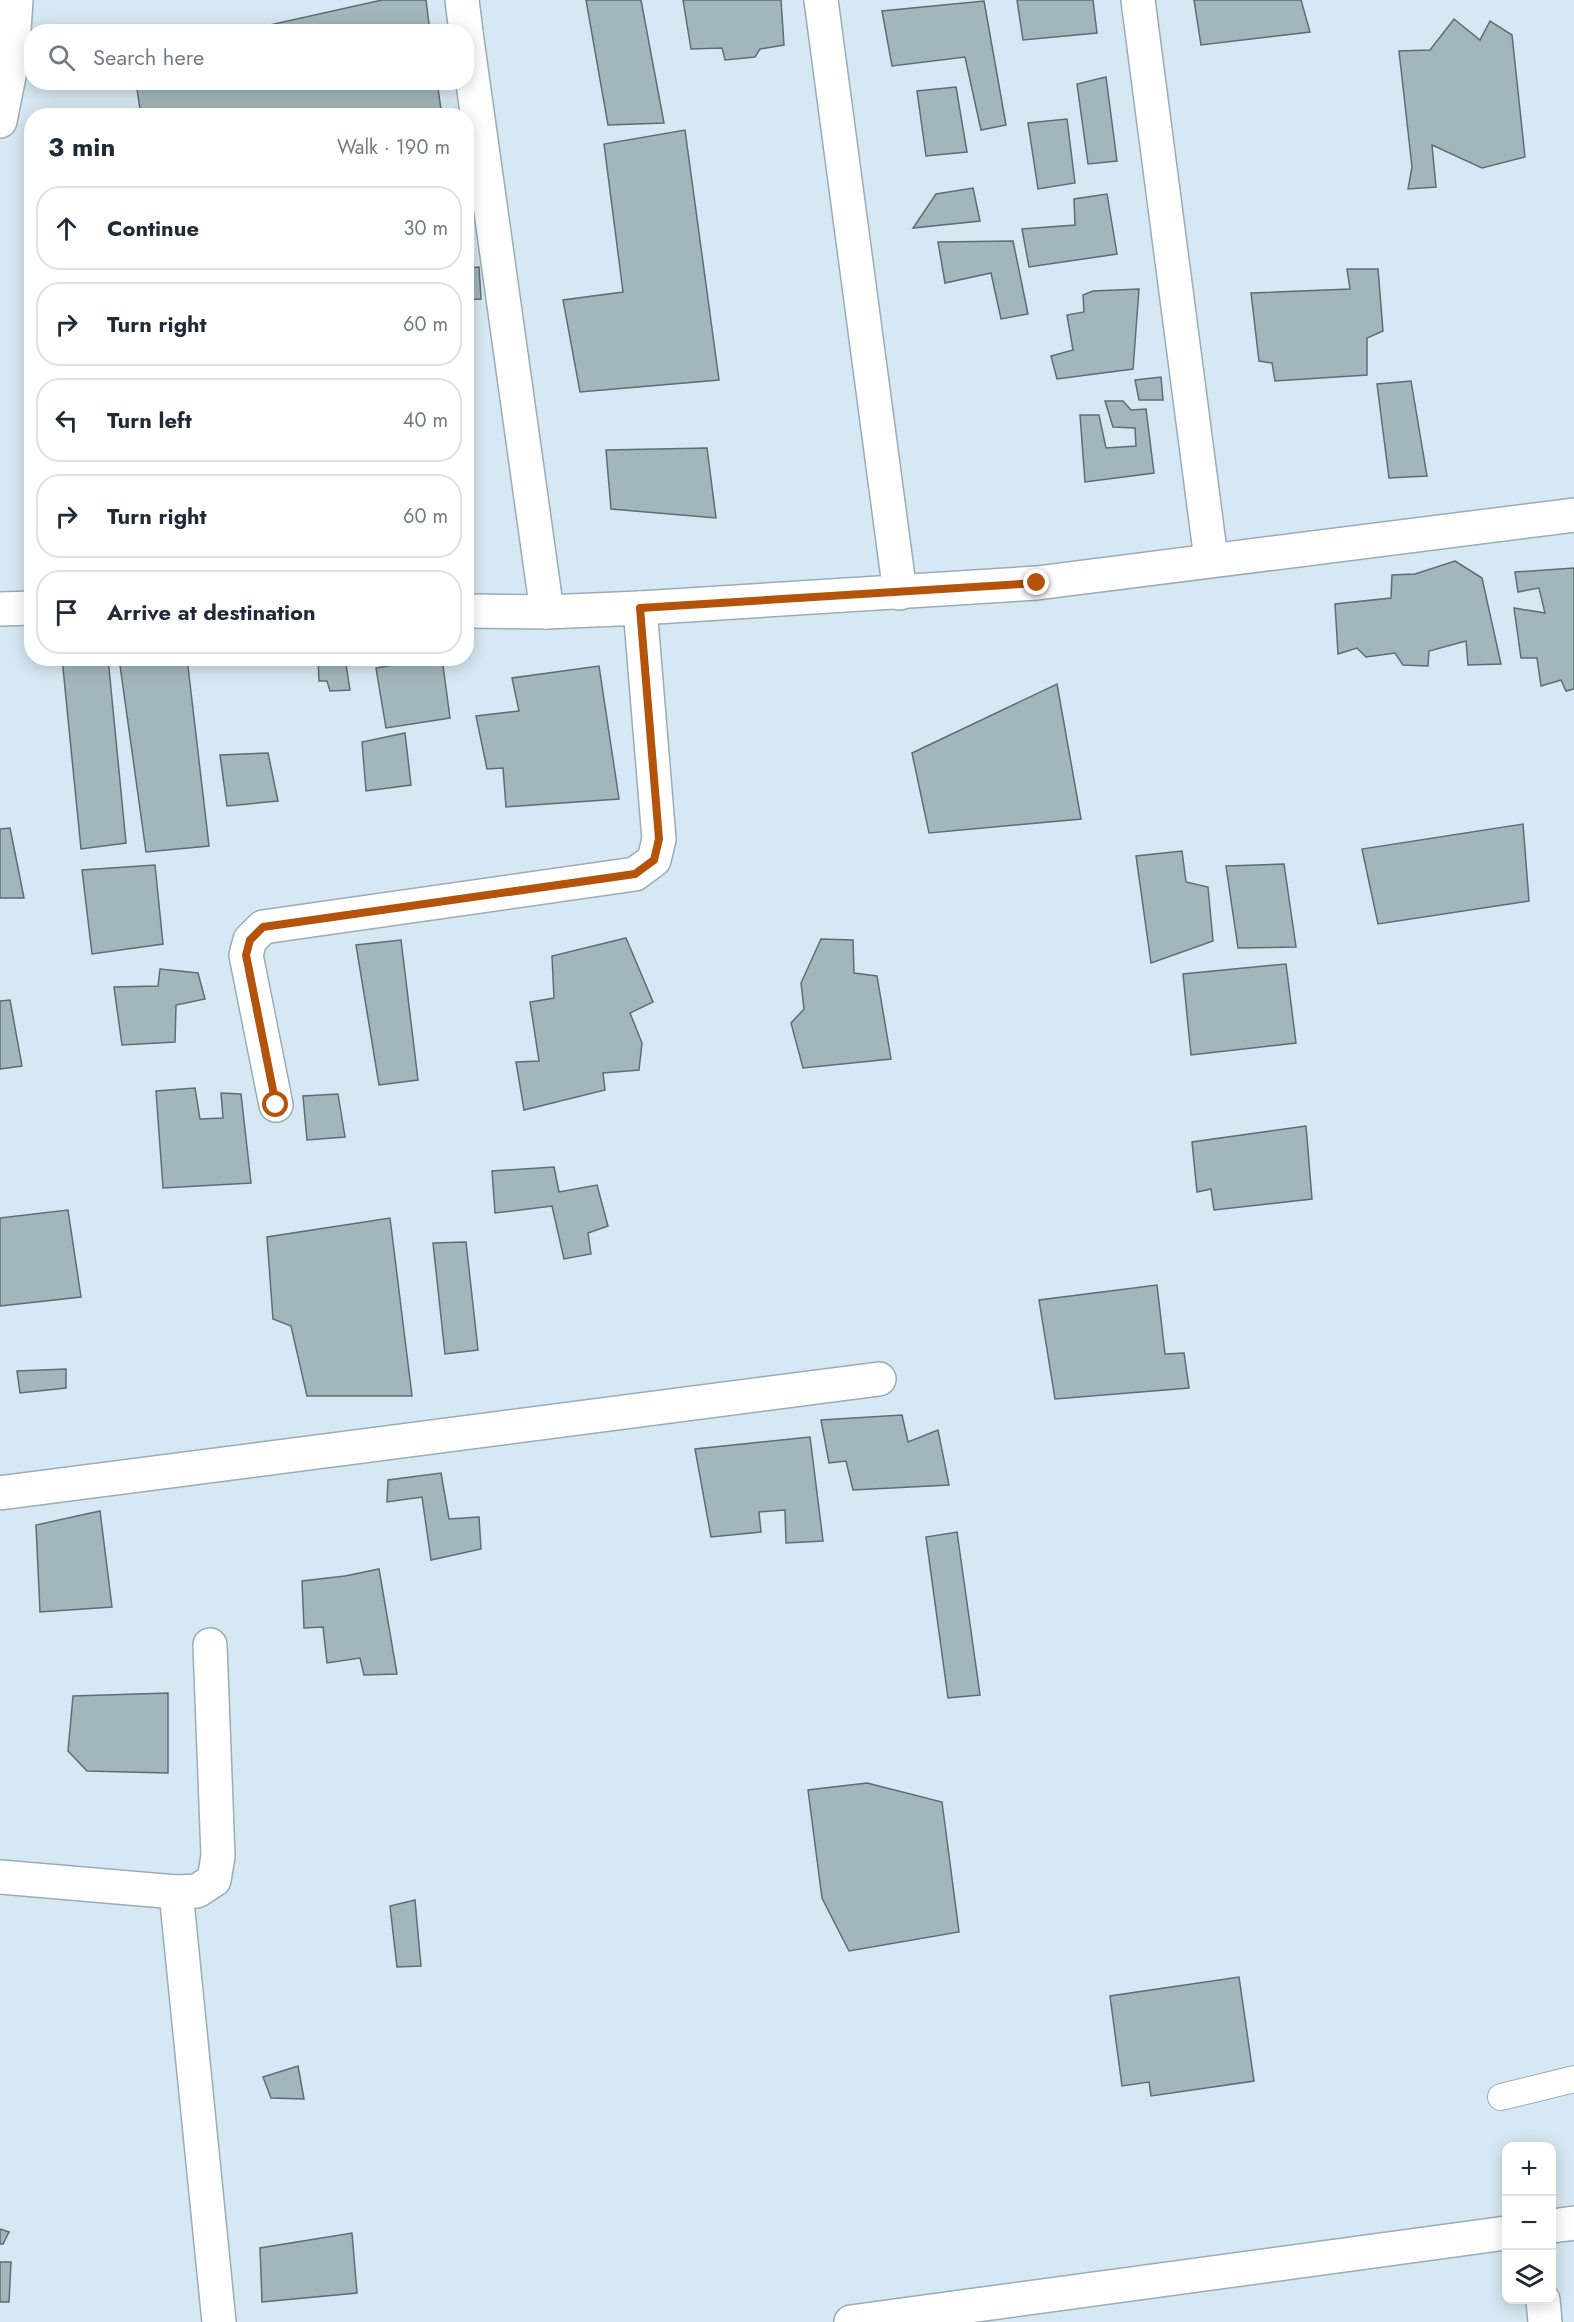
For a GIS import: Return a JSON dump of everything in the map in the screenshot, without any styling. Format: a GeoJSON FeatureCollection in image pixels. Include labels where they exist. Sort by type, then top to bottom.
{"type":"FeatureCollection","features":[{"type":"Feature","properties":{"kind":"street"},"geometry":{"type":"LineString","coordinates":[[0,121],[12,61],[16,0]]}},
{"type":"Feature","properties":{"kind":"street"},"geometry":{"type":"LineString","coordinates":[[462,0],[465,24]]}},
{"type":"Feature","properties":{"kind":"street"},"geometry":{"type":"LineString","coordinates":[[821,0],[900,593]]}},
{"type":"Feature","properties":{"kind":"street"},"geometry":{"type":"LineString","coordinates":[[1138,0],[1211,559]]}},
{"type":"Feature","properties":{"kind":"street"},"geometry":{"type":"LineString","coordinates":[[474,89],[547,612]]}},
{"type":"Feature","properties":{"kind":"street"},"geometry":{"type":"LineString","coordinates":[[474,611],[547,612],[640,608],[1037,583],[1211,559],[1574,515]]}},
{"type":"Feature","properties":{"kind":"street"},"geometry":{"type":"LineString","coordinates":[[0,609],[24,608]]}},
{"type":"Feature","properties":{"kind":"street"},"geometry":{"type":"LineString","coordinates":[[276,1105],[246,955],[250,940],[263,927],[635,874],[654,860],[659,839],[640,608]]}},
{"type":"Feature","properties":{"kind":"street"},"geometry":{"type":"LineString","coordinates":[[0,1493],[879,1379]]}},
{"type":"Feature","properties":{"kind":"street"},"geometry":{"type":"LineString","coordinates":[[0,1877],[177,1892],[197,1891],[214,1880],[218,1856],[210,1645]]}},
{"type":"Feature","properties":{"kind":"street"},"geometry":{"type":"LineString","coordinates":[[177,1892],[219,2322]]}},
{"type":"Feature","properties":{"kind":"street"},"geometry":{"type":"LineString","coordinates":[[1556,2225],[1574,2223]]}},
{"type":"Feature","properties":{"kind":"street"},"geometry":{"type":"LineString","coordinates":[[851,2322],[1502,2234]]}},
{"type":"Feature","properties":{"kind":"street"},"geometry":{"type":"LineString","coordinates":[[1544,2304],[1545,2322]]}},
{"type":"Feature","properties":{"kind":"lane"},"geometry":{"type":"LineString","coordinates":[[1501,2097],[1574,2079]]}},
{"type":"Feature","properties":{"kind":"building"},"geometry":{"type":"Polygon","coordinates":[[[382,0],[426,0],[429,24],[274,24],[382,0]]]}},
{"type":"Feature","properties":{"kind":"building"},"geometry":{"type":"Polygon","coordinates":[[[586,0],[641,0],[664,123],[608,125],[586,0]]]}},
{"type":"Feature","properties":{"kind":"building"},"geometry":{"type":"Polygon","coordinates":[[[683,0],[781,0],[784,45],[760,49],[755,57],[725,60],[722,48],[691,49],[683,0]]]}},
{"type":"Feature","properties":{"kind":"building"},"geometry":{"type":"Polygon","coordinates":[[[1017,0],[1093,0],[1097,33],[1023,40],[1017,0]]]}},
{"type":"Feature","properties":{"kind":"building"},"geometry":{"type":"Polygon","coordinates":[[[1194,0],[1301,0],[1310,32],[1201,45],[1194,0]]]}},
{"type":"Feature","properties":{"kind":"building"},"geometry":{"type":"Polygon","coordinates":[[[984,1],[1006,125],[981,130],[965,57],[892,66],[882,11],[984,1]]]}},
{"type":"Feature","properties":{"kind":"building"},"geometry":{"type":"Polygon","coordinates":[[[1454,19],[1480,40],[1490,21],[1512,35],[1525,157],[1482,168],[1432,145],[1436,187],[1408,189],[1412,167],[1399,51],[1430,50],[1454,19]]]}},
{"type":"Feature","properties":{"kind":"building"},"geometry":{"type":"Polygon","coordinates":[[[1106,77],[1117,161],[1088,164],[1077,84],[1106,77]]]}},
{"type":"Feature","properties":{"kind":"building"},"geometry":{"type":"Polygon","coordinates":[[[956,87],[967,152],[926,156],[917,91],[956,87]]]}},
{"type":"Feature","properties":{"kind":"building"},"geometry":{"type":"Polygon","coordinates":[[[137,90],[438,90],[441,108],[140,108],[137,90]]]}},
{"type":"Feature","properties":{"kind":"building"},"geometry":{"type":"Polygon","coordinates":[[[1067,119],[1075,183],[1038,189],[1028,123],[1067,119]]]}},
{"type":"Feature","properties":{"kind":"building"},"geometry":{"type":"Polygon","coordinates":[[[685,130],[719,380],[580,392],[563,300],[623,292],[604,144],[685,130]]]}},
{"type":"Feature","properties":{"kind":"building"},"geometry":{"type":"Polygon","coordinates":[[[973,188],[980,221],[913,228],[936,194],[973,188]]]}},
{"type":"Feature","properties":{"kind":"building"},"geometry":{"type":"Polygon","coordinates":[[[1107,194],[1117,254],[1029,267],[1022,229],[1075,225],[1074,199],[1107,194]]]}},
{"type":"Feature","properties":{"kind":"building"},"geometry":{"type":"Polygon","coordinates":[[[1013,241],[1028,314],[1001,319],[991,273],[945,283],[938,242],[1013,241]]]}},
{"type":"Feature","properties":{"kind":"building"},"geometry":{"type":"Polygon","coordinates":[[[474,267],[479,267],[481,299],[474,299],[474,267]]]}},
{"type":"Feature","properties":{"kind":"building"},"geometry":{"type":"Polygon","coordinates":[[[1347,269],[1378,269],[1383,331],[1367,338],[1367,375],[1275,381],[1272,363],[1259,361],[1251,293],[1350,289],[1347,269]]]}},
{"type":"Feature","properties":{"kind":"building"},"geometry":{"type":"Polygon","coordinates":[[[1139,289],[1133,369],[1057,379],[1051,356],[1073,350],[1067,315],[1084,312],[1083,295],[1093,291],[1139,289]]]}},
{"type":"Feature","properties":{"kind":"building"},"geometry":{"type":"Polygon","coordinates":[[[1161,377],[1163,400],[1139,400],[1135,380],[1161,377]]]}},
{"type":"Feature","properties":{"kind":"building"},"geometry":{"type":"Polygon","coordinates":[[[1411,381],[1427,476],[1389,478],[1377,384],[1411,381]]]}},
{"type":"Feature","properties":{"kind":"building"},"geometry":{"type":"Polygon","coordinates":[[[1105,401],[1123,401],[1131,410],[1146,409],[1154,473],[1085,482],[1080,415],[1099,415],[1106,448],[1136,446],[1135,428],[1113,427],[1105,401]]]}},
{"type":"Feature","properties":{"kind":"building"},"geometry":{"type":"Polygon","coordinates":[[[707,448],[716,518],[611,509],[606,450],[707,448]]]}},
{"type":"Feature","properties":{"kind":"building"},"geometry":{"type":"Polygon","coordinates":[[[1455,561],[1482,578],[1501,664],[1468,665],[1466,641],[1429,651],[1428,666],[1403,665],[1395,653],[1366,657],[1357,648],[1338,654],[1335,604],[1391,598],[1392,575],[1415,574],[1455,561]]]}},
{"type":"Feature","properties":{"kind":"building"},"geometry":{"type":"Polygon","coordinates":[[[1574,568],[1574,689],[1566,691],[1561,680],[1541,686],[1537,658],[1521,658],[1514,608],[1545,613],[1539,588],[1518,592],[1515,572],[1574,568]]]}},
{"type":"Feature","properties":{"kind":"building"},"geometry":{"type":"Polygon","coordinates":[[[63,666],[109,666],[126,843],[81,849],[63,666]]]}},
{"type":"Feature","properties":{"kind":"building"},"geometry":{"type":"Polygon","coordinates":[[[120,666],[188,666],[209,846],[146,852],[120,666]]]}},
{"type":"Feature","properties":{"kind":"building"},"geometry":{"type":"Polygon","coordinates":[[[318,666],[346,666],[350,690],[330,691],[327,681],[319,681],[318,666]]]}},
{"type":"Feature","properties":{"kind":"building"},"geometry":{"type":"Polygon","coordinates":[[[443,666],[450,718],[386,728],[376,668],[443,666]]]}},
{"type":"Feature","properties":{"kind":"building"},"geometry":{"type":"Polygon","coordinates":[[[599,666],[619,799],[506,807],[503,768],[487,769],[476,716],[519,711],[512,678],[599,666]]]}},
{"type":"Feature","properties":{"kind":"building"},"geometry":{"type":"Polygon","coordinates":[[[1057,684],[1081,819],[929,833],[912,753],[1057,684]]]}},
{"type":"Feature","properties":{"kind":"building"},"geometry":{"type":"Polygon","coordinates":[[[405,733],[411,785],[366,791],[362,742],[405,733]]]}},
{"type":"Feature","properties":{"kind":"building"},"geometry":{"type":"Polygon","coordinates":[[[268,753],[278,801],[227,806],[220,755],[268,753]]]}},
{"type":"Feature","properties":{"kind":"building"},"geometry":{"type":"Polygon","coordinates":[[[1523,824],[1529,901],[1378,924],[1362,849],[1523,824]]]}},
{"type":"Feature","properties":{"kind":"building"},"geometry":{"type":"Polygon","coordinates":[[[10,828],[24,898],[0,898],[0,829],[10,828]]]}},
{"type":"Feature","properties":{"kind":"building"},"geometry":{"type":"Polygon","coordinates":[[[1182,851],[1186,882],[1208,887],[1213,941],[1151,963],[1136,856],[1182,851]]]}},
{"type":"Feature","properties":{"kind":"building"},"geometry":{"type":"Polygon","coordinates":[[[1284,864],[1296,947],[1238,948],[1226,866],[1284,864]]]}},
{"type":"Feature","properties":{"kind":"building"},"geometry":{"type":"Polygon","coordinates":[[[155,865],[163,944],[92,954],[82,870],[155,865]]]}},
{"type":"Feature","properties":{"kind":"building"},"geometry":{"type":"Polygon","coordinates":[[[626,938],[653,1002],[630,1013],[642,1043],[639,1070],[603,1073],[605,1090],[524,1110],[516,1062],[539,1061],[530,1002],[554,998],[552,956],[626,938]]]}},
{"type":"Feature","properties":{"kind":"building"},"geometry":{"type":"Polygon","coordinates":[[[821,939],[853,940],[854,973],[877,976],[891,1059],[803,1068],[791,1023],[804,1009],[801,983],[821,939]]]}},
{"type":"Feature","properties":{"kind":"building"},"geometry":{"type":"Polygon","coordinates":[[[401,940],[418,1080],[379,1085],[356,945],[401,940]]]}},
{"type":"Feature","properties":{"kind":"building"},"geometry":{"type":"Polygon","coordinates":[[[1286,964],[1296,1043],[1191,1055],[1183,974],[1286,964]]]}},
{"type":"Feature","properties":{"kind":"building"},"geometry":{"type":"Polygon","coordinates":[[[160,969],[198,973],[205,999],[176,1005],[175,1042],[122,1045],[114,987],[158,986],[160,969]]]}},
{"type":"Feature","properties":{"kind":"building"},"geometry":{"type":"Polygon","coordinates":[[[10,1000],[22,1066],[0,1069],[0,1001],[10,1000]]]}},
{"type":"Feature","properties":{"kind":"building"},"geometry":{"type":"Polygon","coordinates":[[[195,1088],[200,1119],[223,1118],[221,1093],[241,1094],[251,1183],[163,1188],[156,1091],[195,1088]]]}},
{"type":"Feature","properties":{"kind":"building"},"geometry":{"type":"Polygon","coordinates":[[[338,1094],[345,1137],[307,1140],[303,1096],[338,1094]]]}},
{"type":"Feature","properties":{"kind":"building"},"geometry":{"type":"Polygon","coordinates":[[[1306,1126],[1312,1199],[1214,1210],[1211,1189],[1197,1192],[1192,1142],[1306,1126]]]}},
{"type":"Feature","properties":{"kind":"building"},"geometry":{"type":"Polygon","coordinates":[[[554,1167],[559,1192],[597,1185],[608,1226],[588,1233],[591,1254],[564,1259],[552,1206],[495,1213],[492,1171],[554,1167]]]}},
{"type":"Feature","properties":{"kind":"building"},"geometry":{"type":"Polygon","coordinates":[[[68,1210],[81,1297],[0,1306],[0,1218],[68,1210]]]}},
{"type":"Feature","properties":{"kind":"building"},"geometry":{"type":"Polygon","coordinates":[[[390,1218],[412,1396],[307,1396],[291,1326],[273,1319],[267,1237],[390,1218]]]}},
{"type":"Feature","properties":{"kind":"building"},"geometry":{"type":"Polygon","coordinates":[[[466,1242],[478,1350],[445,1354],[433,1243],[466,1242]]]}},
{"type":"Feature","properties":{"kind":"building"},"geometry":{"type":"Polygon","coordinates":[[[1157,1285],[1165,1354],[1184,1353],[1189,1388],[1055,1399],[1039,1300],[1157,1285]]]}},
{"type":"Feature","properties":{"kind":"building"},"geometry":{"type":"Polygon","coordinates":[[[66,1369],[66,1388],[20,1393],[17,1371],[66,1369]]]}},
{"type":"Feature","properties":{"kind":"building"},"geometry":{"type":"Polygon","coordinates":[[[902,1415],[908,1442],[938,1430],[949,1485],[853,1490],[846,1461],[829,1463],[821,1420],[902,1415]]]}},
{"type":"Feature","properties":{"kind":"building"},"geometry":{"type":"Polygon","coordinates":[[[810,1437],[823,1541],[786,1543],[785,1510],[759,1512],[761,1532],[711,1537],[695,1449],[810,1437]]]}},
{"type":"Feature","properties":{"kind":"building"},"geometry":{"type":"Polygon","coordinates":[[[441,1473],[449,1519],[479,1517],[481,1549],[431,1560],[422,1497],[387,1502],[388,1480],[441,1473]]]}},
{"type":"Feature","properties":{"kind":"building"},"geometry":{"type":"Polygon","coordinates":[[[100,1511],[112,1607],[40,1612],[36,1525],[100,1511]]]}},
{"type":"Feature","properties":{"kind":"building"},"geometry":{"type":"Polygon","coordinates":[[[957,1532],[980,1695],[948,1698],[926,1537],[957,1532]]]}},
{"type":"Feature","properties":{"kind":"building"},"geometry":{"type":"Polygon","coordinates":[[[379,1569],[397,1674],[364,1675],[360,1658],[327,1663],[323,1627],[304,1628],[302,1581],[379,1569]]]}},
{"type":"Feature","properties":{"kind":"building"},"geometry":{"type":"Polygon","coordinates":[[[168,1693],[168,1773],[87,1771],[68,1751],[73,1696],[168,1693]]]}},
{"type":"Feature","properties":{"kind":"building"},"geometry":{"type":"Polygon","coordinates":[[[867,1783],[942,1802],[959,1932],[849,1951],[822,1898],[808,1790],[867,1783]]]}},
{"type":"Feature","properties":{"kind":"building"},"geometry":{"type":"Polygon","coordinates":[[[415,1900],[421,1966],[397,1967],[390,1906],[415,1900]]]}},
{"type":"Feature","properties":{"kind":"building"},"geometry":{"type":"Polygon","coordinates":[[[1239,1977],[1254,2081],[1151,2096],[1149,2082],[1122,2086],[1110,1996],[1239,1977]]]}},
{"type":"Feature","properties":{"kind":"building"},"geometry":{"type":"Polygon","coordinates":[[[298,2066],[304,2099],[271,2098],[263,2077],[298,2066]]]}},
{"type":"Feature","properties":{"kind":"building"},"geometry":{"type":"Polygon","coordinates":[[[0,2229],[9,2232],[3,2244],[0,2244],[0,2229]]]}},
{"type":"Feature","properties":{"kind":"building"},"geometry":{"type":"Polygon","coordinates":[[[352,2233],[357,2293],[262,2302],[260,2248],[352,2233]]]}},
{"type":"Feature","properties":{"kind":"building"},"geometry":{"type":"Polygon","coordinates":[[[0,2262],[11,2262],[9,2302],[0,2302],[0,2262]]]}},
{"type":"Feature","properties":{"kind":"route"},"geometry":{"type":"LineString","coordinates":[[276,1105],[246,955],[250,940],[263,927],[635,874],[654,860],[659,839],[640,608],[1037,583]]}}]}
